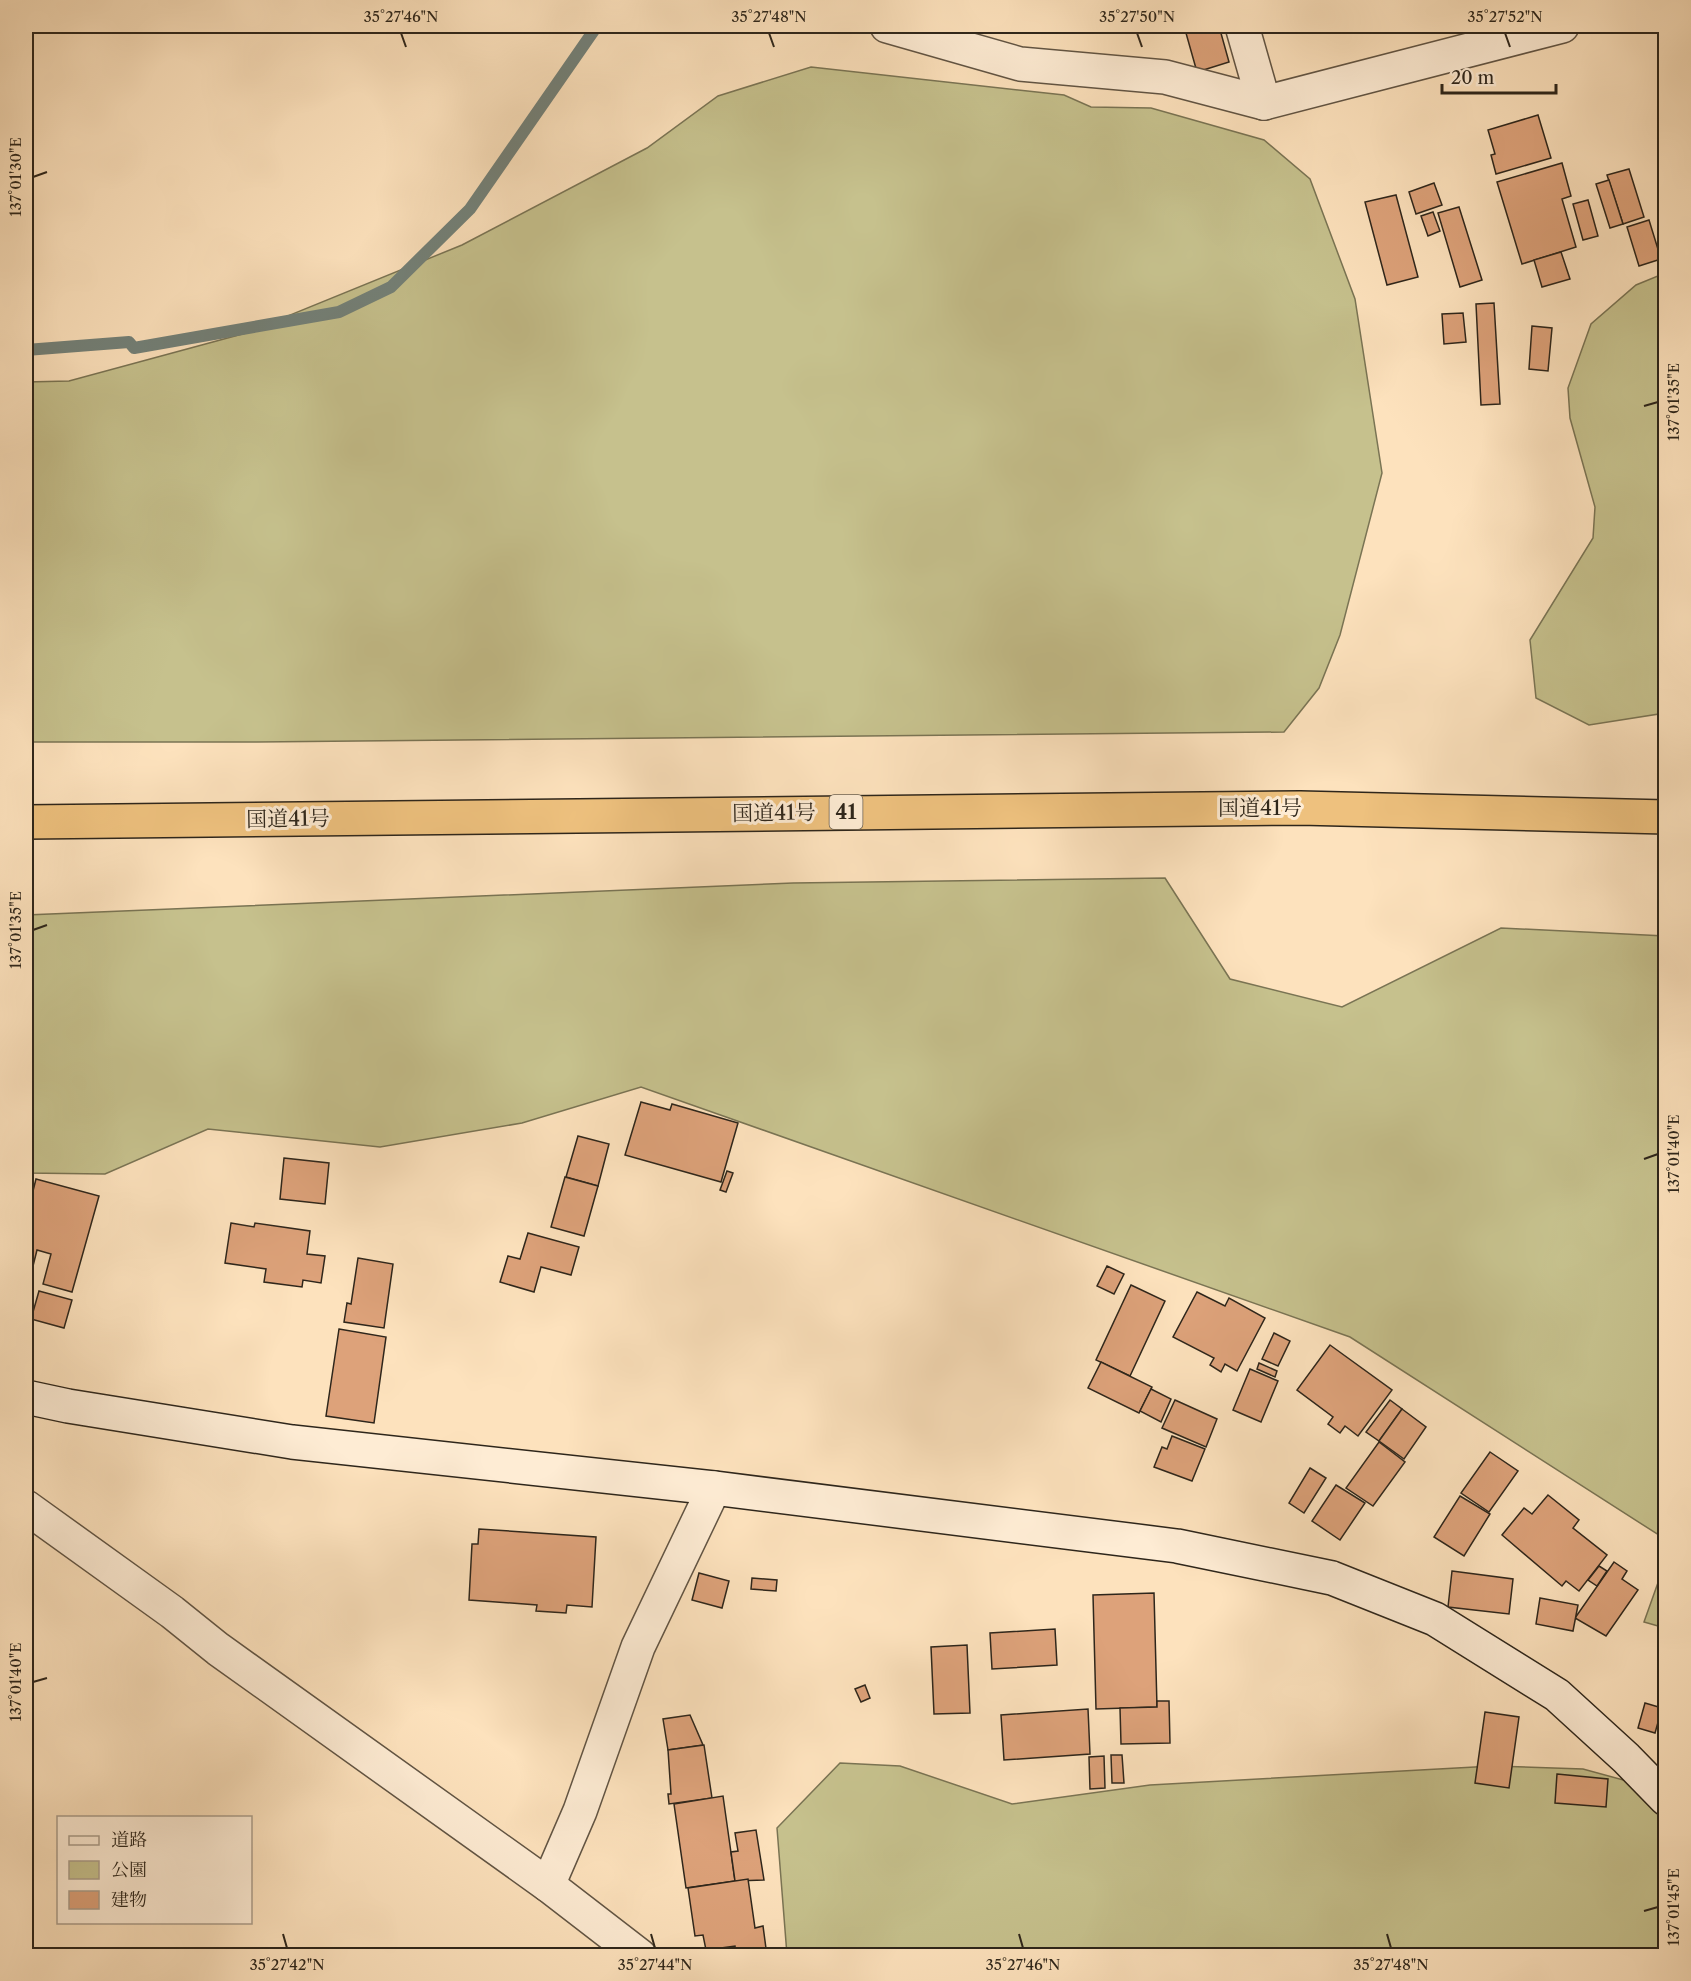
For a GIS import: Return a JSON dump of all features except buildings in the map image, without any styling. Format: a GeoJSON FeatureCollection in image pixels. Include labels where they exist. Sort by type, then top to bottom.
{"type":"FeatureCollection","features":[{"type":"Feature","properties":{"kind":"highway","name":"国道41号"},"geometry":{"type":"LineString","coordinates":[[26,802],[1119,789],[1435,789],[1665,796]]}},
{"type":"Feature","properties":{"kind":"highway","name":"国道41号"},"geometry":{"type":"LineString","coordinates":[[26,822],[1300,808],[1665,817]]}},
{"type":"Feature","properties":{"kind":"street"},"geometry":{"type":"LineString","coordinates":[[887,26],[914,36],[1020,64],[1165,77],[1264,103],[1562,26]]}},
{"type":"Feature","properties":{"kind":"street"},"geometry":{"type":"LineString","coordinates":[[1242,26],[1264,103]]}},
{"type":"Feature","properties":{"kind":"street"},"geometry":{"type":"LineString","coordinates":[[26,1397],[68,1406],[292,1442],[714,1488],[1177,1546],[1332,1578],[1435,1619],[1557,1695],[1626,1758],[1665,1799]]}},
{"type":"Feature","properties":{"kind":"street"},"geometry":{"type":"LineString","coordinates":[[548,1885],[580,1811],[638,1647],[714,1488]]}},
{"type":"Feature","properties":{"kind":"street"},"geometry":{"type":"LineString","coordinates":[[26,1507],[172,1612],[246,1670],[548,1885],[640,1956]]}},
{"type":"Feature","properties":{"kind":"green space"},"geometry":{"type":"Polygon","coordinates":[[[811,67],[1064,95],[1091,107],[1151,108],[1264,140],[1310,179],[1355,299],[1382,473],[1340,635],[1319,688],[1284,732],[257,742],[26,742],[26,382],[69,381],[246,333],[462,245],[647,148],[718,96],[811,67]]]}},
{"type":"Feature","properties":{"kind":"green space"},"geometry":{"type":"Polygon","coordinates":[[[1665,273],[1665,713],[1589,725],[1536,698],[1530,640],[1593,538],[1595,507],[1570,418],[1568,388],[1591,324],[1636,285],[1665,273]]]}},
{"type":"Feature","properties":{"kind":"green space"},"geometry":{"type":"Polygon","coordinates":[[[1165,878],[1230,979],[1342,1007],[1501,928],[1665,936],[1665,1539],[1350,1337],[641,1087],[522,1123],[380,1147],[208,1129],[105,1174],[26,1173],[26,915],[793,883],[1165,878]]]}},
{"type":"Feature","properties":{"kind":"green space"},"geometry":{"type":"Polygon","coordinates":[[[1665,1563],[1666,1628],[1644,1622],[1665,1563]]]}},
{"type":"Feature","properties":{"kind":"green space"},"geometry":{"type":"Polygon","coordinates":[[[840,1763],[900,1766],[1012,1804],[1150,1785],[1493,1766],[1583,1769],[1649,1787],[1665,1799],[1665,1955],[787,1955],[777,1828],[840,1763]]]}},
{"type":"Feature","properties":{"kind":"waterway"},"geometry":{"type":"LineString","coordinates":[[26,350],[129,342],[134,348],[339,312],[391,287],[470,209],[597,26]]}}]}
